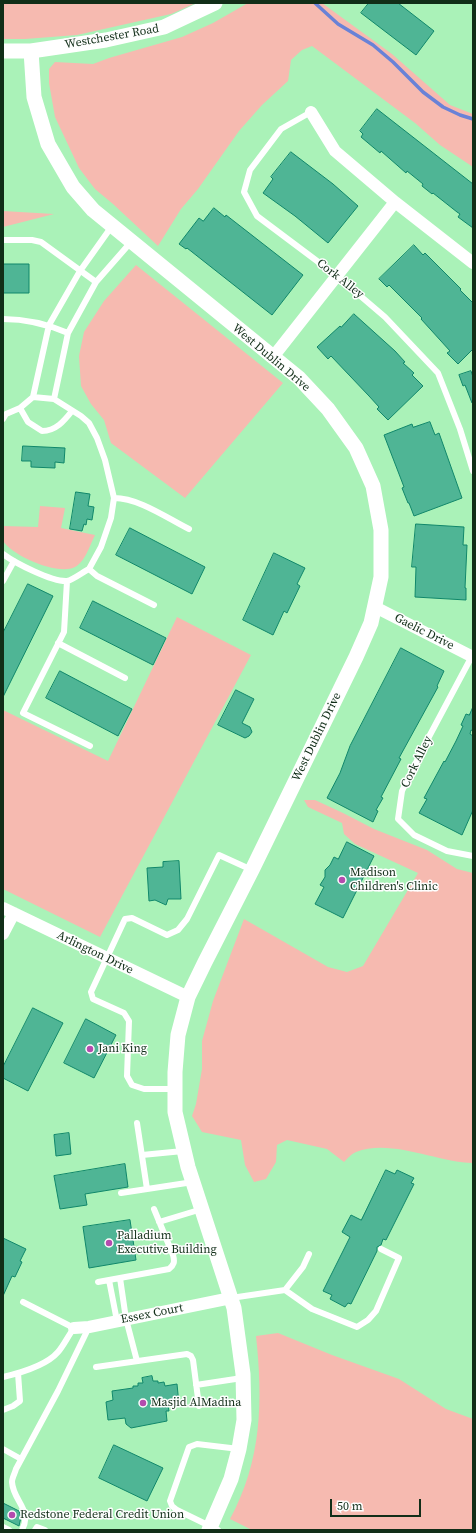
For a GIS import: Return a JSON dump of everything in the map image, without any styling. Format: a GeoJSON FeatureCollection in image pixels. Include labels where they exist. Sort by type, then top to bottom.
{"type":"FeatureCollection","features":[{"type":"Feature","properties":{"kind":"street","name":"Westchester Road"},"geometry":{"type":"LineString","coordinates":[[3,51],[31,51],[106,40],[164,27],[216,3]]}},
{"type":"Feature","properties":{"kind":"street","name":"West Dublin Drive"},"geometry":{"type":"LineString","coordinates":[[31,51],[34,97],[48,144],[73,187],[93,210],[299,378],[328,409],[356,448],[373,486],[381,530],[381,578],[371,623],[356,657],[252,870],[204,962],[188,997],[178,1035],[175,1112],[183,1151],[234,1308],[244,1378],[244,1420],[231,1479],[213,1529]]}},
{"type":"Feature","properties":{"kind":"street"},"geometry":{"type":"LineString","coordinates":[[311,112],[335,151],[395,202],[473,263]]}},
{"type":"Feature","properties":{"kind":"street"},"geometry":{"type":"LineString","coordinates":[[273,357],[395,202]]}},
{"type":"Feature","properties":{"kind":"street","name":"Gaelic Drive"},"geometry":{"type":"LineString","coordinates":[[375,607],[473,656]]}},
{"type":"Feature","properties":{"kind":"street"},"geometry":{"type":"LineString","coordinates":[[3,934],[8,910]]}},
{"type":"Feature","properties":{"kind":"street","name":"Arlington Drive"},"geometry":{"type":"LineString","coordinates":[[8,910],[188,997]]}},
{"type":"Feature","properties":{"kind":"street","name":"Essex Court"},"geometry":{"type":"LineString","coordinates":[[74,1328],[89,1327],[231,1298]]}},
{"type":"Feature","properties":{"kind":"lane","name":"Cork Alley"},"geometry":{"type":"LineString","coordinates":[[311,112],[281,129],[250,170],[244,192],[257,216],[337,276],[385,316],[438,373],[460,428],[473,471]]}},
{"type":"Feature","properties":{"kind":"lane"},"geometry":{"type":"LineString","coordinates":[[4,415],[20,408],[33,397],[49,325],[80,271],[112,226]]}},
{"type":"Feature","properties":{"kind":"lane"},"geometry":{"type":"LineString","coordinates":[[3,240],[32,240],[41,242],[96,282]]}},
{"type":"Feature","properties":{"kind":"lane"},"geometry":{"type":"LineString","coordinates":[[54,399],[68,333],[96,282],[131,242]]}},
{"type":"Feature","properties":{"kind":"lane"},"geometry":{"type":"LineString","coordinates":[[3,319],[27,320],[49,325],[68,333]]}},
{"type":"Feature","properties":{"kind":"lane"},"geometry":{"type":"LineString","coordinates":[[3,554],[14,561],[51,578],[67,581],[89,569],[101,548],[111,518],[114,498],[106,460],[89,423],[54,399],[33,397]]}},
{"type":"Feature","properties":{"kind":"lane"},"geometry":{"type":"LineString","coordinates":[[20,408],[28,422],[42,432],[54,429],[65,420],[72,411]]}},
{"type":"Feature","properties":{"kind":"lane"},"geometry":{"type":"LineString","coordinates":[[114,498],[124,498],[134,501],[189,529]]}},
{"type":"Feature","properties":{"kind":"lane"},"geometry":{"type":"LineString","coordinates":[[3,581],[14,561]]}},
{"type":"Feature","properties":{"kind":"lane"},"geometry":{"type":"LineString","coordinates":[[89,569],[97,576],[154,605]]}},
{"type":"Feature","properties":{"kind":"lane"},"geometry":{"type":"LineString","coordinates":[[67,581],[64,632],[23,713],[90,746]]}},
{"type":"Feature","properties":{"kind":"lane"},"geometry":{"type":"LineString","coordinates":[[58,643],[125,678]]}},
{"type":"Feature","properties":{"kind":"lane","name":"Cork Alley"},"geometry":{"type":"LineString","coordinates":[[473,656],[423,748],[402,791],[398,819],[414,835],[447,851],[473,856]]}},
{"type":"Feature","properties":{"kind":"lane"},"geometry":{"type":"LineString","coordinates":[[175,1089],[144,1090],[132,1085],[127,1076],[129,1021],[124,1013],[93,999],[91,992],[125,920],[132,918],[167,935],[178,930],[187,919],[219,855],[252,870]]}},
{"type":"Feature","properties":{"kind":"lane"},"geometry":{"type":"LineString","coordinates":[[137,1123],[146,1189]]}},
{"type":"Feature","properties":{"kind":"lane"},"geometry":{"type":"LineString","coordinates":[[142,1156],[183,1151]]}},
{"type":"Feature","properties":{"kind":"lane"},"geometry":{"type":"LineString","coordinates":[[121,1193],[193,1182]]}},
{"type":"Feature","properties":{"kind":"lane"},"geometry":{"type":"LineString","coordinates":[[98,1282],[169,1269],[173,1265],[175,1260],[154,1209]]}},
{"type":"Feature","properties":{"kind":"lane"},"geometry":{"type":"LineString","coordinates":[[159,1222],[202,1209]]}},
{"type":"Feature","properties":{"kind":"lane"},"geometry":{"type":"LineString","coordinates":[[231,1298],[285,1290],[312,1309],[357,1326],[368,1320],[376,1311],[399,1258],[381,1249]]}},
{"type":"Feature","properties":{"kind":"lane"},"geometry":{"type":"LineString","coordinates":[[285,1290],[310,1254]]}},
{"type":"Feature","properties":{"kind":"lane"},"geometry":{"type":"LineString","coordinates":[[120,1278],[121,1320]]}},
{"type":"Feature","properties":{"kind":"lane"},"geometry":{"type":"LineString","coordinates":[[110,1280],[121,1320],[137,1361]]}},
{"type":"Feature","properties":{"kind":"lane"},"geometry":{"type":"LineString","coordinates":[[3,1377],[18,1374],[40,1365],[57,1353],[74,1328],[23,1302]]}},
{"type":"Feature","properties":{"kind":"lane"},"geometry":{"type":"LineString","coordinates":[[22,1530],[26,1520],[25,1512],[14,1492],[12,1481],[21,1459],[58,1391],[89,1327]]}},
{"type":"Feature","properties":{"kind":"lane"},"geometry":{"type":"LineString","coordinates":[[96,1367],[187,1354],[191,1356],[193,1360],[199,1406]]}},
{"type":"Feature","properties":{"kind":"lane"},"geometry":{"type":"LineString","coordinates":[[3,1410],[14,1406],[20,1401],[18,1374]]}},
{"type":"Feature","properties":{"kind":"lane"},"geometry":{"type":"LineString","coordinates":[[196,1385],[244,1378]]}},
{"type":"Feature","properties":{"kind":"lane"},"geometry":{"type":"LineString","coordinates":[[213,1529],[177,1510],[172,1506],[170,1501],[189,1447],[197,1444],[238,1449]]}},
{"type":"Feature","properties":{"kind":"lane"},"geometry":{"type":"LineString","coordinates":[[3,1450],[21,1459]]}},
{"type":"Feature","properties":{"kind":"lane"},"geometry":{"type":"LineString","coordinates":[[35,1530],[37,1526],[45,1530]]}},
{"type":"Feature","properties":{"kind":"lane"},"geometry":{"type":"LineString","coordinates":[[3,1527],[9,1530]]}},
{"type":"Feature","properties":{"kind":"shaded area"},"geometry":{"type":"Polygon","coordinates":[[[3,3],[196,3],[171,14],[77,35],[3,39],[3,3]]]}},
{"type":"Feature","properties":{"kind":"shaded area"},"geometry":{"type":"Polygon","coordinates":[[[248,3],[322,3],[392,54],[450,105],[473,114],[473,167],[440,145],[415,123],[312,46],[302,50],[291,60],[288,81],[262,105],[239,131],[198,189],[181,209],[158,246],[95,189],[79,168],[55,117],[49,83],[49,69],[55,62],[93,64],[182,37],[213,23],[248,3]]]}},
{"type":"Feature","properties":{"kind":"shaded area"},"geometry":{"type":"Polygon","coordinates":[[[3,211],[54,214],[3,227],[3,211]]]}},
{"type":"Feature","properties":{"kind":"shaded area"},"geometry":{"type":"Polygon","coordinates":[[[136,265],[283,383],[185,498],[111,443],[104,420],[91,404],[81,386],[79,356],[84,332],[104,301],[136,265]]]}},
{"type":"Feature","properties":{"kind":"shaded area"},"geometry":{"type":"Polygon","coordinates":[[[40,506],[65,508],[61,528],[95,535],[79,565],[67,569],[47,567],[16,553],[3,541],[3,526],[38,527],[40,506]]]}},
{"type":"Feature","properties":{"kind":"shaded area"},"geometry":{"type":"Polygon","coordinates":[[[177,617],[251,655],[100,937],[3,889],[3,710],[108,761],[177,617]]]}},
{"type":"Feature","properties":{"kind":"shaded area"},"geometry":{"type":"Polygon","coordinates":[[[304,800],[315,800],[374,829],[427,850],[457,869],[473,873],[473,1163],[459,1162],[398,1149],[384,1148],[369,1148],[356,1152],[344,1162],[327,1149],[287,1140],[277,1145],[276,1162],[266,1179],[254,1182],[245,1165],[241,1140],[202,1132],[192,1116],[196,1104],[202,1069],[202,1041],[213,1001],[244,919],[328,967],[347,972],[363,966],[418,873],[355,844],[344,834],[342,823],[308,807],[304,800]]]}},
{"type":"Feature","properties":{"kind":"shaded area"},"geometry":{"type":"Polygon","coordinates":[[[278,1333],[332,1355],[399,1379],[446,1409],[473,1419],[473,1530],[252,1530],[230,1519],[241,1497],[249,1475],[258,1430],[259,1384],[256,1336],[278,1333]]]}},
{"type":"Feature","properties":{"kind":"building"},"geometry":{"type":"Polygon","coordinates":[[[369,3],[398,3],[434,31],[416,55],[361,13],[369,3]]]}},
{"type":"Feature","properties":{"kind":"building"},"geometry":{"type":"Polygon","coordinates":[[[377,109],[473,184],[473,228],[458,217],[460,214],[422,186],[423,184],[407,171],[406,173],[381,151],[380,153],[361,137],[363,134],[360,131],[377,109]]]}},
{"type":"Feature","properties":{"kind":"building"},"geometry":{"type":"Polygon","coordinates":[[[291,152],[333,184],[358,206],[328,243],[295,216],[263,193],[273,179],[271,177],[291,152]]]}},
{"type":"Feature","properties":{"kind":"building"},"geometry":{"type":"Polygon","coordinates":[[[214,208],[225,217],[226,215],[303,275],[272,315],[187,248],[186,249],[179,244],[199,218],[203,221],[214,208]]]}},
{"type":"Feature","properties":{"kind":"building"},"geometry":{"type":"Polygon","coordinates":[[[414,245],[423,255],[425,253],[473,303],[473,349],[458,364],[447,353],[450,351],[421,319],[422,318],[389,285],[387,287],[379,279],[414,245]]]}},
{"type":"Feature","properties":{"kind":"building"},"geometry":{"type":"Polygon","coordinates":[[[3,264],[29,264],[29,293],[3,293],[3,264]]]}},
{"type":"Feature","properties":{"kind":"building"},"geometry":{"type":"Polygon","coordinates":[[[354,314],[395,351],[405,362],[403,363],[414,373],[412,375],[423,386],[388,420],[377,409],[379,407],[331,356],[328,359],[317,347],[354,314]]]}},
{"type":"Feature","properties":{"kind":"building"},"geometry":{"type":"Polygon","coordinates":[[[471,371],[473,377],[473,403],[465,385],[463,386],[459,375],[471,371]]]}},
{"type":"Feature","properties":{"kind":"building"},"geometry":{"type":"Polygon","coordinates":[[[430,422],[435,435],[439,433],[462,498],[414,516],[402,488],[404,487],[384,435],[412,424],[413,427],[430,422]]]}},
{"type":"Feature","properties":{"kind":"building"},"geometry":{"type":"Polygon","coordinates":[[[23,446],[65,448],[64,463],[55,462],[55,468],[31,467],[31,461],[22,461],[23,446]]]}},
{"type":"Feature","properties":{"kind":"building"},"geometry":{"type":"Polygon","coordinates":[[[76,492],[90,494],[88,506],[94,507],[92,520],[87,519],[86,525],[84,524],[82,531],[70,529],[76,492]]]}},
{"type":"Feature","properties":{"kind":"building"},"geometry":{"type":"Polygon","coordinates":[[[416,524],[464,527],[463,545],[467,545],[465,588],[466,600],[415,597],[416,567],[412,567],[416,524]]]}},
{"type":"Feature","properties":{"kind":"building"},"geometry":{"type":"Polygon","coordinates":[[[130,528],[205,567],[192,594],[116,555],[130,528]]]}},
{"type":"Feature","properties":{"kind":"building"},"geometry":{"type":"Polygon","coordinates":[[[274,553],[305,568],[297,584],[300,586],[287,613],[284,611],[273,635],[243,620],[274,553]]]}},
{"type":"Feature","properties":{"kind":"building"},"geometry":{"type":"Polygon","coordinates":[[[28,584],[53,596],[3,697],[3,633],[28,584]]]}},
{"type":"Feature","properties":{"kind":"building"},"geometry":{"type":"Polygon","coordinates":[[[93,601],[166,638],[153,665],[80,628],[93,601]]]}},
{"type":"Feature","properties":{"kind":"building"},"geometry":{"type":"Polygon","coordinates":[[[401,648],[444,671],[437,686],[438,687],[399,758],[401,759],[381,797],[383,798],[376,810],[378,811],[373,822],[327,798],[340,773],[350,746],[401,648]]]}},
{"type":"Feature","properties":{"kind":"building"},"geometry":{"type":"Polygon","coordinates":[[[60,671],[132,709],[118,736],[46,698],[60,671]]]}},
{"type":"Feature","properties":{"kind":"building"},"geometry":{"type":"Polygon","coordinates":[[[236,690],[254,699],[242,723],[250,727],[252,732],[245,738],[218,725],[236,690]]]}},
{"type":"Feature","properties":{"kind":"building"},"geometry":{"type":"Polygon","coordinates":[[[473,707],[473,731],[471,730],[470,734],[473,736],[473,810],[462,835],[419,813],[427,799],[424,798],[456,741],[463,726],[461,725],[466,714],[469,715],[473,707]]]}},
{"type":"Feature","properties":{"kind":"building","name":"Madison Children's Clinic"},"geometry":{"type":"Polygon","coordinates":[[[347,842],[374,856],[343,918],[315,904],[324,887],[320,885],[325,877],[325,870],[330,865],[334,857],[338,859],[347,842]]]}},
{"type":"Feature","properties":{"kind":"building"},"geometry":{"type":"Polygon","coordinates":[[[179,861],[181,899],[168,899],[166,905],[155,900],[149,901],[147,868],[163,867],[163,862],[179,861]]]}},
{"type":"Feature","properties":{"kind":"building"},"geometry":{"type":"Polygon","coordinates":[[[33,1008],[63,1023],[28,1091],[3,1078],[3,1067],[33,1008]]]}},
{"type":"Feature","properties":{"kind":"building","name":"Jani King"},"geometry":{"type":"Polygon","coordinates":[[[86,1019],[116,1035],[94,1078],[64,1063],[86,1019]]]}},
{"type":"Feature","properties":{"kind":"building"},"geometry":{"type":"Polygon","coordinates":[[[69,1133],[71,1154],[56,1156],[54,1135],[69,1133]]]}},
{"type":"Feature","properties":{"kind":"building"},"geometry":{"type":"Polygon","coordinates":[[[125,1164],[128,1187],[85,1194],[87,1205],[60,1209],[54,1176],[125,1164]]]}},
{"type":"Feature","properties":{"kind":"building"},"geometry":{"type":"Polygon","coordinates":[[[386,1170],[395,1174],[397,1170],[414,1178],[411,1183],[414,1184],[386,1240],[383,1239],[381,1245],[377,1247],[377,1251],[351,1304],[348,1303],[345,1307],[330,1299],[332,1295],[323,1291],[350,1237],[342,1232],[351,1215],[361,1220],[386,1170]]]}},
{"type":"Feature","properties":{"kind":"building","name":"Palladium Executive Building"},"geometry":{"type":"Polygon","coordinates":[[[130,1220],[136,1260],[89,1268],[83,1227],[130,1220]]]}},
{"type":"Feature","properties":{"kind":"building"},"geometry":{"type":"Polygon","coordinates":[[[3,1238],[26,1249],[15,1277],[12,1276],[3,1296],[3,1238]]]}},
{"type":"Feature","properties":{"kind":"building","name":"Masjid AlMadina"},"geometry":{"type":"Polygon","coordinates":[[[152,1376],[153,1381],[158,1381],[158,1383],[164,1382],[165,1386],[177,1384],[179,1404],[168,1405],[169,1411],[166,1411],[167,1421],[131,1428],[126,1424],[125,1418],[108,1420],[106,1402],[113,1400],[112,1391],[133,1388],[133,1386],[138,1386],[138,1383],[143,1383],[142,1378],[152,1376]]]}},
{"type":"Feature","properties":{"kind":"building"},"geometry":{"type":"Polygon","coordinates":[[[114,1445],[163,1468],[147,1501],[99,1478],[114,1445]]]}},
{"type":"Feature","properties":{"kind":"building","name":"Redstone Federal Credit Union"},"geometry":{"type":"Polygon","coordinates":[[[3,1503],[19,1511],[21,1517],[19,1526],[3,1518],[3,1503]]]}},
{"type":"Feature","properties":{"kind":"waterway"},"geometry":{"type":"LineString","coordinates":[[315,3],[338,24],[373,45],[393,62],[423,92],[443,107],[473,119]]}},
{"type":"Feature","properties":{"kind":"place","name":"Madison Children's Clinic"},"geometry":{"type":"Point","coordinates":[342,880]}},
{"type":"Feature","properties":{"kind":"place","name":"Jani King"},"geometry":{"type":"Point","coordinates":[90,1049]}},
{"type":"Feature","properties":{"kind":"place","name":"Palladium Executive Building"},"geometry":{"type":"Point","coordinates":[109,1243]}},
{"type":"Feature","properties":{"kind":"place","name":"Masjid AlMadina"},"geometry":{"type":"Point","coordinates":[143,1403]}},
{"type":"Feature","properties":{"kind":"place","name":"Redstone Federal Credit Union"},"geometry":{"type":"Point","coordinates":[12,1515]}}]}
